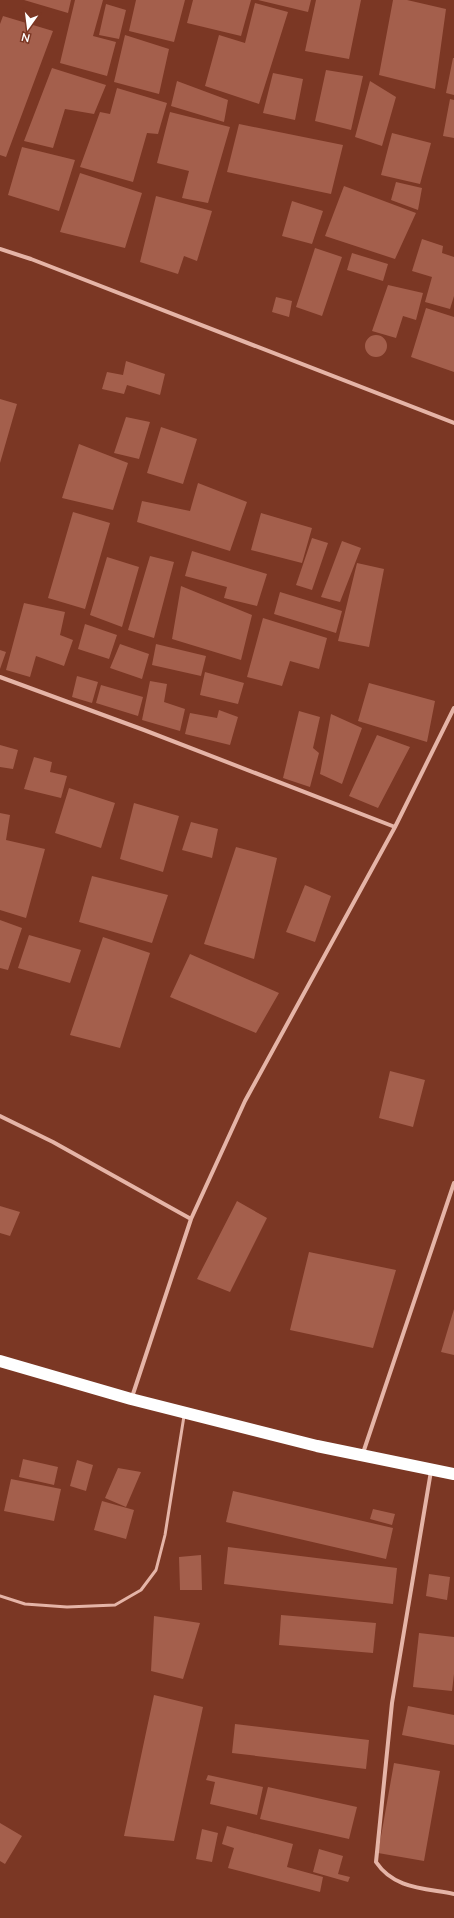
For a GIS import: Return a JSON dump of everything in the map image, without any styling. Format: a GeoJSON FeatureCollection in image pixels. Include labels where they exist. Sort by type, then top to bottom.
{"type":"FeatureCollection","features":[{"type":"Feature","properties":{"kind":"highway"},"geometry":{"type":"LineString","coordinates":[[0,1361],[131,1399],[317,1446],[454,1474]]}},
{"type":"Feature","properties":{"kind":"street"},"geometry":{"type":"LineString","coordinates":[[0,249],[38,262],[454,423]]}},
{"type":"Feature","properties":{"kind":"street"},"geometry":{"type":"LineString","coordinates":[[0,677],[144,730],[395,827]]}},
{"type":"Feature","properties":{"kind":"street"},"geometry":{"type":"LineString","coordinates":[[131,1399],[191,1219],[245,1101],[395,827],[454,708]]}},
{"type":"Feature","properties":{"kind":"street"},"geometry":{"type":"LineString","coordinates":[[0,1116],[53,1142],[191,1219]]}},
{"type":"Feature","properties":{"kind":"street"},"geometry":{"type":"LineString","coordinates":[[362,1455],[454,1182]]}},
{"type":"Feature","properties":{"kind":"street"},"geometry":{"type":"LineString","coordinates":[[431,1470],[392,1703],[376,1862],[383,1873],[400,1883],[454,1894]]}},
{"type":"Feature","properties":{"kind":"lane"},"geometry":{"type":"LineString","coordinates":[[0,1596],[25,1604],[67,1607],[101,1606],[115,1605],[141,1590],[156,1570],[165,1535],[185,1413]]}},
{"type":"Feature","properties":{"kind":"building"},"geometry":{"type":"Polygon","coordinates":[[[24,0],[71,0],[68,13],[24,0]]]}},
{"type":"Feature","properties":{"kind":"building"},"geometry":{"type":"Polygon","coordinates":[[[75,0],[103,0],[93,36],[116,42],[107,76],[60,63],[75,0]]]}},
{"type":"Feature","properties":{"kind":"building"},"geometry":{"type":"Polygon","coordinates":[[[136,0],[185,0],[174,42],[129,31],[136,0]]]}},
{"type":"Feature","properties":{"kind":"building"},"geometry":{"type":"Polygon","coordinates":[[[193,0],[251,0],[241,36],[187,23],[193,0]]]}},
{"type":"Feature","properties":{"kind":"building"},"geometry":{"type":"Polygon","coordinates":[[[258,0],[311,0],[308,12],[258,0]]]}},
{"type":"Feature","properties":{"kind":"building"},"geometry":{"type":"Polygon","coordinates":[[[316,0],[361,0],[349,59],[305,51],[316,0]]]}},
{"type":"Feature","properties":{"kind":"building"},"geometry":{"type":"Polygon","coordinates":[[[393,0],[407,0],[446,9],[435,89],[379,75],[393,0]]]}},
{"type":"Feature","properties":{"kind":"building"},"geometry":{"type":"Polygon","coordinates":[[[255,3],[288,12],[259,104],[205,86],[219,35],[245,43],[255,3]]]}},
{"type":"Feature","properties":{"kind":"building"},"geometry":{"type":"Polygon","coordinates":[[[106,4],[126,10],[119,39],[99,35],[106,4]]]}},
{"type":"Feature","properties":{"kind":"building"},"geometry":{"type":"Polygon","coordinates":[[[3,16],[53,31],[6,157],[0,155],[0,24],[3,16]]]}},
{"type":"Feature","properties":{"kind":"building"},"geometry":{"type":"Polygon","coordinates":[[[125,35],[169,49],[159,94],[114,82],[125,35]]]}},
{"type":"Feature","properties":{"kind":"building"},"geometry":{"type":"Polygon","coordinates":[[[454,58],[454,95],[446,93],[454,58]]]}},
{"type":"Feature","properties":{"kind":"building"},"geometry":{"type":"Polygon","coordinates":[[[52,68],[106,85],[94,114],[65,109],[53,148],[24,141],[52,68]]]}},
{"type":"Feature","properties":{"kind":"building"},"geometry":{"type":"Polygon","coordinates":[[[326,70],[363,76],[351,130],[315,121],[326,70]]]}},
{"type":"Feature","properties":{"kind":"building"},"geometry":{"type":"Polygon","coordinates":[[[273,73],[303,79],[295,120],[263,113],[273,73]]]}},
{"type":"Feature","properties":{"kind":"building"},"geometry":{"type":"Polygon","coordinates":[[[177,81],[228,100],[224,122],[171,106],[177,81]]]}},
{"type":"Feature","properties":{"kind":"building"},"geometry":{"type":"Polygon","coordinates":[[[370,81],[396,97],[382,146],[355,137],[370,81]]]}},
{"type":"Feature","properties":{"kind":"building"},"geometry":{"type":"Polygon","coordinates":[[[117,88],[167,103],[158,134],[147,133],[133,182],[80,167],[100,112],[110,114],[117,88]]]}},
{"type":"Feature","properties":{"kind":"building"},"geometry":{"type":"Polygon","coordinates":[[[450,99],[454,100],[454,138],[443,136],[450,99]]]}},
{"type":"Feature","properties":{"kind":"building"},"geometry":{"type":"Polygon","coordinates":[[[170,112],[230,127],[208,203],[182,198],[189,171],[157,163],[170,112]]]}},
{"type":"Feature","properties":{"kind":"building"},"geometry":{"type":"Polygon","coordinates":[[[239,124],[343,145],[331,194],[227,172],[239,124]]]}},
{"type":"Feature","properties":{"kind":"building"},"geometry":{"type":"Polygon","coordinates":[[[392,133],[431,143],[420,184],[381,175],[392,133]]]}},
{"type":"Feature","properties":{"kind":"building"},"geometry":{"type":"Polygon","coordinates":[[[22,147],[75,160],[59,211],[8,195],[22,147]]]}},
{"type":"Feature","properties":{"kind":"building"},"geometry":{"type":"Polygon","coordinates":[[[80,173],[142,193],[125,248],[60,232],[80,173]]]}},
{"type":"Feature","properties":{"kind":"building"},"geometry":{"type":"Polygon","coordinates":[[[396,182],[422,188],[418,210],[391,200],[396,182]]]}},
{"type":"Feature","properties":{"kind":"building"},"geometry":{"type":"Polygon","coordinates":[[[344,186],[416,213],[395,259],[325,236],[344,186]]]}},
{"type":"Feature","properties":{"kind":"building"},"geometry":{"type":"Polygon","coordinates":[[[156,196],[212,211],[197,261],[184,256],[178,274],[140,262],[156,196]]]}},
{"type":"Feature","properties":{"kind":"building"},"geometry":{"type":"Polygon","coordinates":[[[292,201],[323,211],[312,244],[282,236],[292,201]]]}},
{"type":"Feature","properties":{"kind":"building"},"geometry":{"type":"Polygon","coordinates":[[[422,239],[443,246],[442,253],[454,257],[454,296],[450,309],[425,302],[432,277],[412,271],[422,239]]]}},
{"type":"Feature","properties":{"kind":"building"},"geometry":{"type":"Polygon","coordinates":[[[315,248],[342,257],[322,316],[296,307],[315,248]]]}},
{"type":"Feature","properties":{"kind":"building"},"geometry":{"type":"Polygon","coordinates":[[[352,253],[388,264],[383,281],[347,270],[352,253]]]}},
{"type":"Feature","properties":{"kind":"building"},"geometry":{"type":"Polygon","coordinates":[[[388,285],[423,293],[416,320],[403,316],[396,338],[372,331],[388,285]]]}},
{"type":"Feature","properties":{"kind":"building"},"geometry":{"type":"Polygon","coordinates":[[[276,297],[292,301],[289,317],[272,312],[276,297]]]}},
{"type":"Feature","properties":{"kind":"building"},"geometry":{"type":"Polygon","coordinates":[[[426,308],[454,317],[454,372],[411,357],[426,308]]]}},
{"type":"Feature","properties":{"kind":"building"},"geometry":{"type":"Polygon","coordinates":[[[376,335],[384,338],[387,346],[384,354],[376,357],[368,354],[365,346],[368,338],[376,335]]]}},
{"type":"Feature","properties":{"kind":"building"},"geometry":{"type":"Polygon","coordinates":[[[126,361],[165,374],[160,395],[127,385],[124,394],[102,389],[107,372],[123,375],[126,361]]]}},
{"type":"Feature","properties":{"kind":"building"},"geometry":{"type":"Polygon","coordinates":[[[0,399],[17,404],[0,463],[0,399]]]}},
{"type":"Feature","properties":{"kind":"building"},"geometry":{"type":"Polygon","coordinates":[[[126,417],[150,422],[139,459],[114,453],[126,417]]]}},
{"type":"Feature","properties":{"kind":"building"},"geometry":{"type":"Polygon","coordinates":[[[161,427],[197,439],[183,484],[147,473],[161,427]]]}},
{"type":"Feature","properties":{"kind":"building"},"geometry":{"type":"Polygon","coordinates":[[[79,444],[128,463],[113,510],[62,498],[79,444]]]}},
{"type":"Feature","properties":{"kind":"building"},"geometry":{"type":"Polygon","coordinates":[[[198,483],[247,502],[230,551],[137,522],[142,501],[190,511],[198,483]]]}},
{"type":"Feature","properties":{"kind":"building"},"geometry":{"type":"Polygon","coordinates":[[[73,512],[110,523],[85,609],[48,598],[73,512]]]}},
{"type":"Feature","properties":{"kind":"building"},"geometry":{"type":"Polygon","coordinates":[[[261,513],[312,528],[302,563],[251,550],[261,513]]]}},
{"type":"Feature","properties":{"kind":"building"},"geometry":{"type":"Polygon","coordinates":[[[312,538],[328,543],[312,590],[296,585],[312,538]]]}},
{"type":"Feature","properties":{"kind":"building"},"geometry":{"type":"Polygon","coordinates":[[[342,541],[361,548],[340,602],[321,597],[342,541]]]}},
{"type":"Feature","properties":{"kind":"building"},"geometry":{"type":"Polygon","coordinates":[[[192,551],[267,574],[257,606],[224,598],[227,587],[185,576],[192,551]]]}},
{"type":"Feature","properties":{"kind":"building"},"geometry":{"type":"Polygon","coordinates":[[[150,556],[174,562],[154,638],[128,630],[150,556]]]}},
{"type":"Feature","properties":{"kind":"building"},"geometry":{"type":"Polygon","coordinates":[[[107,557],[139,567],[122,627],[90,615],[107,557]]]}},
{"type":"Feature","properties":{"kind":"building"},"geometry":{"type":"Polygon","coordinates":[[[357,563],[384,569],[369,647],[338,641],[357,563]]]}},
{"type":"Feature","properties":{"kind":"building"},"geometry":{"type":"Polygon","coordinates":[[[181,586],[252,615],[241,660],[172,639],[181,586]]]}},
{"type":"Feature","properties":{"kind":"building"},"geometry":{"type":"Polygon","coordinates":[[[280,592],[342,611],[336,633],[274,614],[280,592]]]}},
{"type":"Feature","properties":{"kind":"building"},"geometry":{"type":"Polygon","coordinates":[[[24,603],[65,612],[60,635],[73,640],[64,666],[36,656],[30,677],[6,670],[24,603]]]}},
{"type":"Feature","properties":{"kind":"building"},"geometry":{"type":"Polygon","coordinates":[[[263,618],[327,638],[319,669],[290,661],[282,686],[247,677],[263,618]]]}},
{"type":"Feature","properties":{"kind":"building"},"geometry":{"type":"Polygon","coordinates":[[[85,624],[117,635],[109,659],[78,649],[85,624]]]}},
{"type":"Feature","properties":{"kind":"building"},"geometry":{"type":"Polygon","coordinates":[[[120,644],[149,654],[142,679],[110,668],[120,644]]]}},
{"type":"Feature","properties":{"kind":"building"},"geometry":{"type":"Polygon","coordinates":[[[156,644],[206,656],[201,676],[152,665],[156,644]]]}},
{"type":"Feature","properties":{"kind":"building"},"geometry":{"type":"Polygon","coordinates":[[[0,650],[6,652],[0,669],[0,650]]]}},
{"type":"Feature","properties":{"kind":"building"},"geometry":{"type":"Polygon","coordinates":[[[205,672],[244,683],[238,704],[200,695],[205,672]]]}},
{"type":"Feature","properties":{"kind":"building"},"geometry":{"type":"Polygon","coordinates":[[[77,676],[98,682],[92,703],[72,697],[77,676]]]}},
{"type":"Feature","properties":{"kind":"building"},"geometry":{"type":"Polygon","coordinates":[[[150,681],[167,684],[164,702],[185,709],[180,731],[142,720],[150,681]]]}},
{"type":"Feature","properties":{"kind":"building"},"geometry":{"type":"Polygon","coordinates":[[[369,683],[435,701],[427,742],[358,721],[369,683]]]}},
{"type":"Feature","properties":{"kind":"building"},"geometry":{"type":"Polygon","coordinates":[[[101,685],[143,697],[138,716],[96,703],[101,685]]]}},
{"type":"Feature","properties":{"kind":"building"},"geometry":{"type":"Polygon","coordinates":[[[219,710],[238,717],[230,745],[185,734],[190,713],[217,718],[219,710]]]}},
{"type":"Feature","properties":{"kind":"building"},"geometry":{"type":"Polygon","coordinates":[[[299,711],[320,717],[313,748],[319,753],[310,787],[283,778],[299,711]]]}},
{"type":"Feature","properties":{"kind":"building"},"geometry":{"type":"Polygon","coordinates":[[[331,714],[362,728],[342,784],[320,774],[331,714]]]}},
{"type":"Feature","properties":{"kind":"building"},"geometry":{"type":"Polygon","coordinates":[[[377,735],[410,747],[378,808],[349,796],[377,735]]]}},
{"type":"Feature","properties":{"kind":"building"},"geometry":{"type":"Polygon","coordinates":[[[0,745],[18,750],[13,769],[0,767],[0,745]]]}},
{"type":"Feature","properties":{"kind":"building"},"geometry":{"type":"Polygon","coordinates":[[[34,757],[52,762],[50,772],[67,776],[61,798],[24,789],[34,757]]]}},
{"type":"Feature","properties":{"kind":"building"},"geometry":{"type":"Polygon","coordinates":[[[69,788],[115,803],[101,848],[55,833],[69,788]]]}},
{"type":"Feature","properties":{"kind":"building"},"geometry":{"type":"Polygon","coordinates":[[[134,803],[179,816],[163,872],[120,859],[134,803]]]}},
{"type":"Feature","properties":{"kind":"building"},"geometry":{"type":"Polygon","coordinates":[[[0,813],[10,815],[6,840],[45,849],[26,918],[0,910],[0,813]]]}},
{"type":"Feature","properties":{"kind":"building"},"geometry":{"type":"Polygon","coordinates":[[[191,822],[218,829],[212,858],[182,850],[191,822]]]}},
{"type":"Feature","properties":{"kind":"building"},"geometry":{"type":"Polygon","coordinates":[[[236,847],[277,858],[254,959],[204,944],[236,847]]]}},
{"type":"Feature","properties":{"kind":"building"},"geometry":{"type":"Polygon","coordinates":[[[92,876],[168,895],[152,943],[79,922],[92,876]]]}},
{"type":"Feature","properties":{"kind":"building"},"geometry":{"type":"Polygon","coordinates":[[[305,885],[331,896],[315,942],[286,932],[305,885]]]}},
{"type":"Feature","properties":{"kind":"building"},"geometry":{"type":"Polygon","coordinates":[[[0,920],[22,928],[8,970],[0,968],[0,920]]]}},
{"type":"Feature","properties":{"kind":"building"},"geometry":{"type":"Polygon","coordinates":[[[29,935],[81,950],[70,983],[18,968],[29,935]]]}},
{"type":"Feature","properties":{"kind":"building"},"geometry":{"type":"Polygon","coordinates":[[[103,937],[150,953],[120,1048],[70,1035],[103,937]]]}},
{"type":"Feature","properties":{"kind":"building"},"geometry":{"type":"Polygon","coordinates":[[[190,954],[279,993],[256,1033],[170,997],[190,954]]]}},
{"type":"Feature","properties":{"kind":"building"},"geometry":{"type":"Polygon","coordinates":[[[390,1071],[425,1080],[413,1127],[379,1118],[390,1071]]]}},
{"type":"Feature","properties":{"kind":"building"},"geometry":{"type":"Polygon","coordinates":[[[237,1201],[267,1218],[230,1292],[197,1279],[237,1201]]]}},
{"type":"Feature","properties":{"kind":"building"},"geometry":{"type":"Polygon","coordinates":[[[0,1206],[20,1212],[10,1236],[0,1233],[0,1206]]]}},
{"type":"Feature","properties":{"kind":"building"},"geometry":{"type":"Polygon","coordinates":[[[309,1252],[396,1270],[373,1348],[290,1330],[309,1252]]]}},
{"type":"Feature","properties":{"kind":"building"},"geometry":{"type":"Polygon","coordinates":[[[454,1309],[454,1355],[441,1352],[454,1309]]]}},
{"type":"Feature","properties":{"kind":"building"},"geometry":{"type":"Polygon","coordinates":[[[23,1459],[58,1467],[54,1485],[19,1477],[23,1459]]]}},
{"type":"Feature","properties":{"kind":"building"},"geometry":{"type":"Polygon","coordinates":[[[77,1460],[93,1465],[86,1491],[70,1486],[77,1460]]]}},
{"type":"Feature","properties":{"kind":"building"},"geometry":{"type":"Polygon","coordinates":[[[118,1468],[141,1472],[126,1507],[105,1498],[118,1468]]]}},
{"type":"Feature","properties":{"kind":"building"},"geometry":{"type":"Polygon","coordinates":[[[11,1479],[61,1489],[54,1521],[4,1511],[11,1479]]]}},
{"type":"Feature","properties":{"kind":"building"},"geometry":{"type":"Polygon","coordinates":[[[233,1491],[393,1528],[386,1559],[226,1522],[233,1491]]]}},
{"type":"Feature","properties":{"kind":"building"},"geometry":{"type":"Polygon","coordinates":[[[102,1501],[134,1510],[126,1539],[94,1530],[102,1501]]]}},
{"type":"Feature","properties":{"kind":"building"},"geometry":{"type":"Polygon","coordinates":[[[373,1509],[395,1514],[392,1525],[370,1519],[373,1509]]]}},
{"type":"Feature","properties":{"kind":"building"},"geometry":{"type":"Polygon","coordinates":[[[228,1547],[397,1568],[393,1604],[224,1584],[228,1547]]]}},
{"type":"Feature","properties":{"kind":"building"},"geometry":{"type":"Polygon","coordinates":[[[201,1555],[202,1590],[180,1590],[179,1557],[201,1555]]]}},
{"type":"Feature","properties":{"kind":"building"},"geometry":{"type":"Polygon","coordinates":[[[429,1574],[450,1577],[447,1600],[426,1596],[429,1574]]]}},
{"type":"Feature","properties":{"kind":"building"},"geometry":{"type":"Polygon","coordinates":[[[281,1615],[376,1623],[373,1653],[279,1645],[281,1615]]]}},
{"type":"Feature","properties":{"kind":"building"},"geometry":{"type":"Polygon","coordinates":[[[154,1616],[200,1623],[183,1679],[151,1671],[154,1616]]]}},
{"type":"Feature","properties":{"kind":"building"},"geometry":{"type":"Polygon","coordinates":[[[419,1633],[454,1637],[454,1674],[452,1691],[413,1687],[419,1633]]]}},
{"type":"Feature","properties":{"kind":"building"},"geometry":{"type":"Polygon","coordinates":[[[154,1695],[203,1707],[174,1841],[124,1836],[154,1695]]]}},
{"type":"Feature","properties":{"kind":"building"},"geometry":{"type":"Polygon","coordinates":[[[408,1706],[454,1715],[454,1745],[402,1735],[408,1706]]]}},
{"type":"Feature","properties":{"kind":"building"},"geometry":{"type":"Polygon","coordinates":[[[235,1724],[369,1740],[366,1769],[232,1753],[235,1724]]]}},
{"type":"Feature","properties":{"kind":"building"},"geometry":{"type":"Polygon","coordinates":[[[394,1763],[440,1771],[424,1861],[378,1853],[394,1763]]]}},
{"type":"Feature","properties":{"kind":"building"},"geometry":{"type":"Polygon","coordinates":[[[208,1775],[263,1787],[257,1815],[210,1804],[215,1782],[206,1780],[208,1775]]]}},
{"type":"Feature","properties":{"kind":"building"},"geometry":{"type":"Polygon","coordinates":[[[268,1787],[357,1807],[349,1839],[260,1819],[268,1787]]]}},
{"type":"Feature","properties":{"kind":"building"},"geometry":{"type":"Polygon","coordinates":[[[0,1823],[22,1836],[5,1864],[0,1861],[0,1823]]]}},
{"type":"Feature","properties":{"kind":"building"},"geometry":{"type":"Polygon","coordinates":[[[227,1826],[293,1844],[287,1867],[323,1877],[320,1892],[228,1868],[234,1848],[222,1844],[227,1826]]]}},
{"type":"Feature","properties":{"kind":"building"},"geometry":{"type":"Polygon","coordinates":[[[202,1829],[218,1833],[212,1862],[196,1859],[202,1829]]]}},
{"type":"Feature","properties":{"kind":"building"},"geometry":{"type":"Polygon","coordinates":[[[319,1849],[343,1856],[338,1874],[350,1877],[348,1882],[313,1872],[319,1849]]]}}]}
